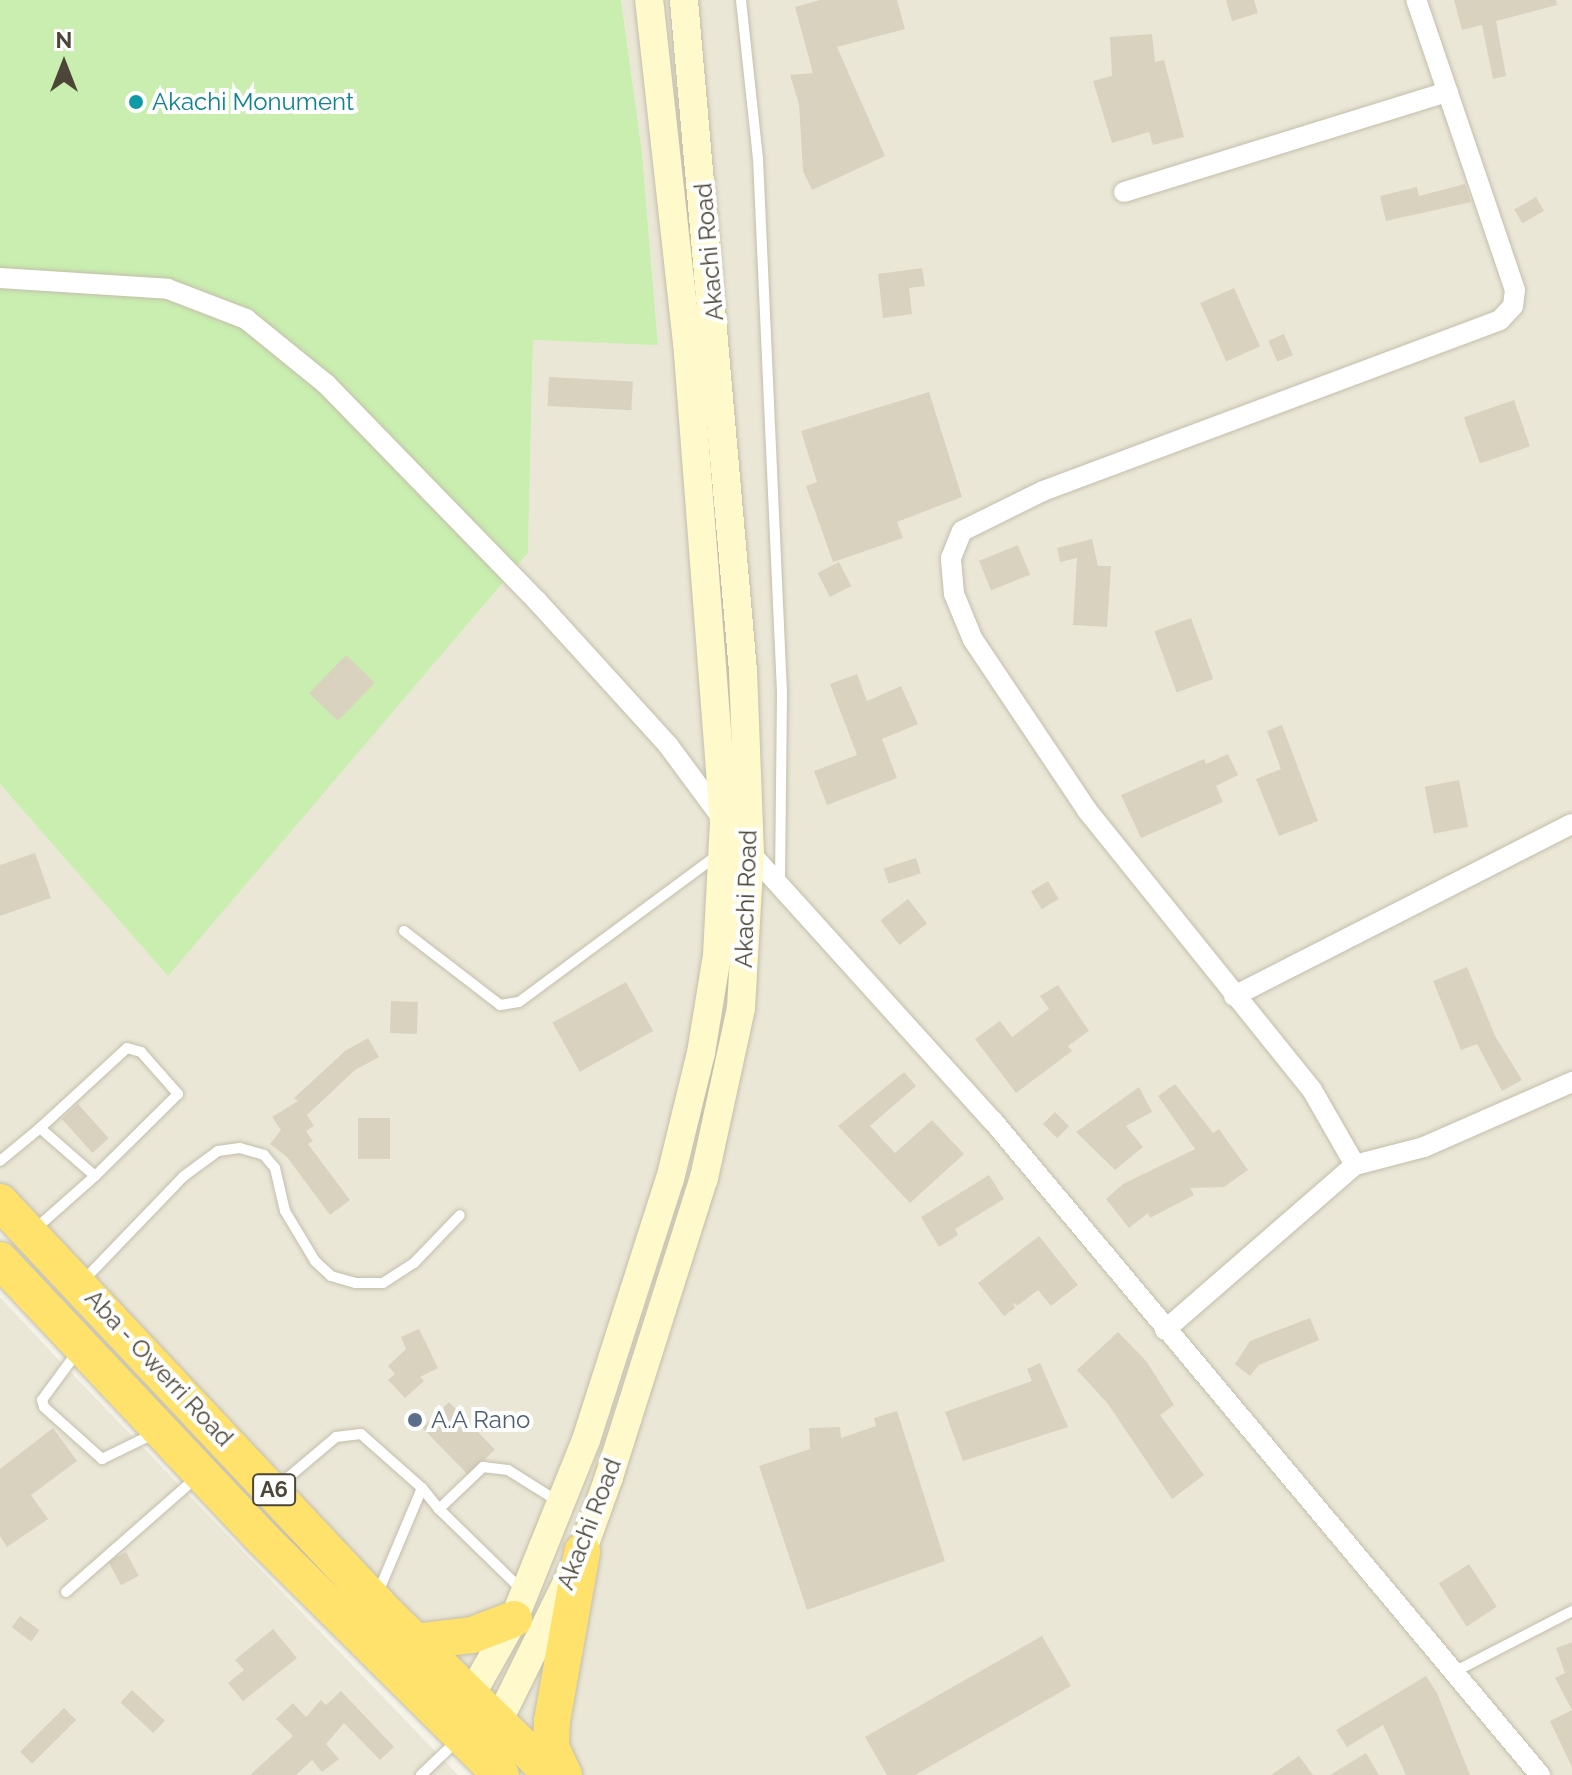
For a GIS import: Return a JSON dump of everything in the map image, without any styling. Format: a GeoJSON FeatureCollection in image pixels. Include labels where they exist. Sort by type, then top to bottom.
{"type":"FeatureCollection","features":[{"type":"Feature","properties":{"kind":"highway","name":"Aba - Owerri Road"},"geometry":{"type":"LineString","coordinates":[[0,1202],[414,1642],[479,1742]]}},
{"type":"Feature","properties":{"kind":"highway","name":"Aba - Owerri Road"},"geometry":{"type":"LineString","coordinates":[[0,1260],[201,1473],[479,1742],[552,1775]]}},
{"type":"Feature","properties":{"kind":"highway"},"geometry":{"type":"LineString","coordinates":[[564,1775],[551,1747],[552,1721],[582,1552]]}},
{"type":"Feature","properties":{"kind":"highway"},"geometry":{"type":"LineString","coordinates":[[414,1642],[472,1635],[519,1606]]}},
{"type":"Feature","properties":{"kind":"main road","name":"Akachi Road"},"geometry":{"type":"LineString","coordinates":[[479,1742],[519,1606],[586,1440],[670,1179],[701,1053],[737,852],[724,822],[687,343],[649,0]]}},
{"type":"Feature","properties":{"kind":"main road","name":"Akachi Road"},"geometry":{"type":"LineString","coordinates":[[479,1742],[582,1552],[704,1178],[727,1084],[743,994],[737,852],[735,561],[684,0]]}},
{"type":"Feature","properties":{"kind":"street"},"geometry":{"type":"LineString","coordinates":[[1355,1165],[1312,1090],[1087,810],[973,640],[954,594],[951,558],[962,531],[1043,491],[1500,320],[1513,306],[1515,290],[1416,0]]}},
{"type":"Feature","properties":{"kind":"street"},"geometry":{"type":"LineString","coordinates":[[1124,192],[1448,92]]}},
{"type":"Feature","properties":{"kind":"street"},"geometry":{"type":"LineString","coordinates":[[0,278],[168,289],[246,319],[326,384],[537,601],[668,745],[724,822]]}},
{"type":"Feature","properties":{"kind":"street"},"geometry":{"type":"LineString","coordinates":[[1234,996],[1572,824]]}},
{"type":"Feature","properties":{"kind":"street"},"geometry":{"type":"LineString","coordinates":[[737,852],[780,884],[993,1121],[1540,1775]]}},
{"type":"Feature","properties":{"kind":"street"},"geometry":{"type":"LineString","coordinates":[[1165,1330],[1355,1165],[1424,1147],[1572,1082]]}},
{"type":"Feature","properties":{"kind":"lane"},"geometry":{"type":"LineString","coordinates":[[741,0],[758,158],[782,676],[780,884]]}},
{"type":"Feature","properties":{"kind":"lane"},"geometry":{"type":"LineString","coordinates":[[404,931],[500,1005],[519,1002],[737,852]]}},
{"type":"Feature","properties":{"kind":"lane"},"geometry":{"type":"LineString","coordinates":[[0,1161],[127,1048],[141,1052],[178,1094],[95,1176],[30,1233]]}},
{"type":"Feature","properties":{"kind":"lane"},"geometry":{"type":"LineString","coordinates":[[40,1128],[95,1176]]}},
{"type":"Feature","properties":{"kind":"lane"},"geometry":{"type":"LineString","coordinates":[[80,1284],[184,1176],[218,1151],[240,1148],[264,1155],[275,1168],[285,1211],[315,1261],[331,1276],[355,1283],[383,1283],[414,1263],[460,1215]]}},
{"type":"Feature","properties":{"kind":"lane"},"geometry":{"type":"LineString","coordinates":[[82,1346],[42,1400],[44,1407],[102,1459],[161,1430]]}},
{"type":"Feature","properties":{"kind":"lane"},"geometry":{"type":"LineString","coordinates":[[274,1490],[336,1437],[361,1434],[422,1488],[519,1606]]}},
{"type":"Feature","properties":{"kind":"lane"},"geometry":{"type":"LineString","coordinates":[[439,1509],[483,1467],[508,1470],[560,1503]]}},
{"type":"Feature","properties":{"kind":"lane"},"geometry":{"type":"LineString","coordinates":[[66,1592],[201,1473]]}},
{"type":"Feature","properties":{"kind":"lane"},"geometry":{"type":"LineString","coordinates":[[375,1601],[422,1488]]}},
{"type":"Feature","properties":{"kind":"lane"},"geometry":{"type":"LineString","coordinates":[[1454,1672],[1572,1611]]}},
{"type":"Feature","properties":{"kind":"lane"},"geometry":{"type":"LineString","coordinates":[[421,1775],[479,1742]]}},
{"type":"Feature","properties":{"kind":"shaded area"},"geometry":{"type":"Polygon","coordinates":[[[621,0],[1572,0],[1572,1775],[578,1775],[293,1501],[0,1206],[0,784],[168,975],[528,553],[533,340],[658,344],[642,152],[621,0]]]}},
{"type":"Feature","properties":{"kind":"shaded area"},"geometry":{"type":"Polygon","coordinates":[[[0,1297],[58,1359],[458,1775],[0,1775],[0,1297]]]}},
{"type":"Feature","properties":{"kind":"green space"},"geometry":{"type":"Polygon","coordinates":[[[0,0],[621,0],[642,152],[658,345],[533,340],[528,553],[168,976],[0,784],[0,0]]]}},
{"type":"Feature","properties":{"kind":"building"},"geometry":{"type":"Polygon","coordinates":[[[820,0],[897,0],[905,29],[837,47],[885,156],[812,190],[803,171],[799,104],[790,75],[813,73],[795,7],[820,0]]]}},
{"type":"Feature","properties":{"kind":"building"},"geometry":{"type":"Polygon","coordinates":[[[1226,0],[1254,0],[1258,13],[1232,21],[1226,0]]]}},
{"type":"Feature","properties":{"kind":"building"},"geometry":{"type":"Polygon","coordinates":[[[1454,0],[1556,0],[1557,5],[1496,21],[1506,76],[1493,79],[1482,25],[1462,30],[1454,0]]]}},
{"type":"Feature","properties":{"kind":"building"},"geometry":{"type":"Polygon","coordinates":[[[1152,34],[1155,62],[1164,60],[1184,137],[1153,145],[1149,132],[1112,143],[1093,81],[1112,76],[1110,37],[1152,34]]]}},
{"type":"Feature","properties":{"kind":"building"},"geometry":{"type":"Polygon","coordinates":[[[1465,184],[1471,202],[1386,221],[1380,196],[1417,187],[1419,196],[1465,184]]]}},
{"type":"Feature","properties":{"kind":"building"},"geometry":{"type":"Polygon","coordinates":[[[1536,197],[1544,211],[1522,223],[1514,210],[1536,197]]]}},
{"type":"Feature","properties":{"kind":"building"},"geometry":{"type":"Polygon","coordinates":[[[922,268],[925,286],[909,288],[912,314],[883,318],[878,274],[922,268]]]}},
{"type":"Feature","properties":{"kind":"building"},"geometry":{"type":"Polygon","coordinates":[[[1234,288],[1260,346],[1226,362],[1200,303],[1234,288]]]}},
{"type":"Feature","properties":{"kind":"building"},"geometry":{"type":"Polygon","coordinates":[[[1284,334],[1293,355],[1277,362],[1268,341],[1284,334]]]}},
{"type":"Feature","properties":{"kind":"building"},"geometry":{"type":"Polygon","coordinates":[[[549,377],[633,381],[631,410],[547,406],[549,377]]]}},
{"type":"Feature","properties":{"kind":"building"},"geometry":{"type":"Polygon","coordinates":[[[929,392],[962,497],[897,522],[903,538],[833,562],[806,486],[817,482],[801,431],[929,392]]]}},
{"type":"Feature","properties":{"kind":"building"},"geometry":{"type":"Polygon","coordinates":[[[1514,400],[1530,446],[1480,464],[1464,417],[1514,400]]]}},
{"type":"Feature","properties":{"kind":"building"},"geometry":{"type":"Polygon","coordinates":[[[1092,539],[1098,566],[1111,566],[1107,627],[1073,625],[1077,558],[1060,562],[1057,548],[1092,539]]]}},
{"type":"Feature","properties":{"kind":"building"},"geometry":{"type":"Polygon","coordinates":[[[1018,545],[1030,575],[991,590],[979,561],[1018,545]]]}},
{"type":"Feature","properties":{"kind":"building"},"geometry":{"type":"Polygon","coordinates":[[[839,562],[851,586],[830,597],[818,573],[839,562]]]}},
{"type":"Feature","properties":{"kind":"building"},"geometry":{"type":"Polygon","coordinates":[[[1191,618],[1213,679],[1177,692],[1154,631],[1191,618]]]}},
{"type":"Feature","properties":{"kind":"building"},"geometry":{"type":"Polygon","coordinates":[[[346,655],[375,683],[338,721],[309,693],[346,655]]]}},
{"type":"Feature","properties":{"kind":"building"},"geometry":{"type":"Polygon","coordinates":[[[857,674],[867,701],[901,686],[918,724],[882,739],[897,778],[827,805],[814,771],[857,755],[830,684],[857,674]]]}},
{"type":"Feature","properties":{"kind":"building"},"geometry":{"type":"Polygon","coordinates":[[[1282,725],[1318,821],[1279,836],[1256,779],[1281,769],[1267,731],[1282,725]]]}},
{"type":"Feature","properties":{"kind":"building"},"geometry":{"type":"Polygon","coordinates":[[[1228,754],[1238,775],[1216,786],[1223,802],[1141,838],[1121,795],[1204,759],[1206,764],[1228,754]]]}},
{"type":"Feature","properties":{"kind":"building"},"geometry":{"type":"Polygon","coordinates":[[[1459,780],[1468,827],[1434,834],[1425,787],[1459,780]]]}},
{"type":"Feature","properties":{"kind":"building"},"geometry":{"type":"Polygon","coordinates":[[[35,853],[51,898],[0,916],[0,865],[35,853]]]}},
{"type":"Feature","properties":{"kind":"building"},"geometry":{"type":"Polygon","coordinates":[[[916,858],[921,873],[889,884],[884,869],[916,858]]]}},
{"type":"Feature","properties":{"kind":"building"},"geometry":{"type":"Polygon","coordinates":[[[1048,881],[1059,899],[1042,909],[1031,891],[1048,881]]]}},
{"type":"Feature","properties":{"kind":"building"},"geometry":{"type":"Polygon","coordinates":[[[908,899],[927,923],[900,945],[880,921],[908,899]]]}},
{"type":"Feature","properties":{"kind":"building"},"geometry":{"type":"Polygon","coordinates":[[[1467,967],[1495,1036],[1522,1080],[1502,1091],[1477,1044],[1461,1050],[1433,981],[1467,967]]]}},
{"type":"Feature","properties":{"kind":"building"},"geometry":{"type":"Polygon","coordinates":[[[626,982],[653,1031],[580,1072],[553,1023],[626,982]]]}},
{"type":"Feature","properties":{"kind":"building"},"geometry":{"type":"Polygon","coordinates":[[[1058,985],[1089,1031],[1068,1046],[1072,1051],[1016,1093],[975,1039],[1000,1021],[1012,1037],[1049,1009],[1040,996],[1058,985]]]}},
{"type":"Feature","properties":{"kind":"building"},"geometry":{"type":"Polygon","coordinates":[[[391,1001],[418,1002],[417,1034],[390,1033],[391,1001]]]}},
{"type":"Feature","properties":{"kind":"building"},"geometry":{"type":"Polygon","coordinates":[[[368,1038],[379,1057],[355,1070],[307,1115],[314,1126],[306,1131],[313,1141],[308,1144],[350,1200],[330,1215],[287,1157],[270,1144],[281,1130],[272,1117],[298,1101],[294,1098],[345,1051],[368,1038]]]}},
{"type":"Feature","properties":{"kind":"building"},"geometry":{"type":"Polygon","coordinates":[[[904,1072],[916,1086],[870,1126],[895,1153],[932,1120],[964,1154],[910,1203],[838,1126],[904,1072]]]}},
{"type":"Feature","properties":{"kind":"building"},"geometry":{"type":"Polygon","coordinates":[[[1175,1084],[1213,1133],[1219,1129],[1248,1170],[1224,1187],[1190,1188],[1194,1195],[1150,1218],[1148,1213],[1129,1228],[1106,1199],[1123,1184],[1195,1149],[1158,1096],[1175,1084]]]}},
{"type":"Feature","properties":{"kind":"building"},"geometry":{"type":"Polygon","coordinates":[[[1139,1087],[1152,1112],[1126,1126],[1143,1147],[1115,1170],[1076,1132],[1139,1087]]]}},
{"type":"Feature","properties":{"kind":"building"},"geometry":{"type":"Polygon","coordinates":[[[78,1104],[109,1138],[92,1153],[62,1119],[78,1104]]]}},
{"type":"Feature","properties":{"kind":"building"},"geometry":{"type":"Polygon","coordinates":[[[1055,1112],[1069,1126],[1057,1138],[1043,1124],[1055,1112]]]}},
{"type":"Feature","properties":{"kind":"building"},"geometry":{"type":"Polygon","coordinates":[[[358,1118],[390,1118],[390,1159],[358,1159],[358,1118]]]}},
{"type":"Feature","properties":{"kind":"building"},"geometry":{"type":"Polygon","coordinates":[[[989,1175],[1004,1199],[955,1229],[958,1235],[939,1247],[921,1217],[989,1175]]]}},
{"type":"Feature","properties":{"kind":"building"},"geometry":{"type":"Polygon","coordinates":[[[1039,1236],[1078,1285],[1051,1306],[1038,1290],[1017,1306],[1013,1302],[1015,1308],[1004,1316],[978,1283],[1039,1236]]]}},
{"type":"Feature","properties":{"kind":"building"},"geometry":{"type":"Polygon","coordinates":[[[1310,1318],[1319,1340],[1259,1365],[1250,1376],[1235,1364],[1250,1341],[1310,1318]]]}},
{"type":"Feature","properties":{"kind":"building"},"geometry":{"type":"Polygon","coordinates":[[[419,1329],[438,1368],[420,1377],[424,1381],[405,1398],[388,1380],[395,1374],[388,1366],[406,1349],[401,1337],[419,1329]]]}},
{"type":"Feature","properties":{"kind":"building"},"geometry":{"type":"Polygon","coordinates":[[[1118,1332],[1147,1362],[1174,1405],[1160,1415],[1204,1475],[1172,1499],[1108,1404],[1077,1370],[1118,1332]]]}},
{"type":"Feature","properties":{"kind":"building"},"geometry":{"type":"Polygon","coordinates":[[[1040,1363],[1068,1427],[963,1461],[945,1412],[1032,1381],[1027,1369],[1040,1363]]]}},
{"type":"Feature","properties":{"kind":"building"},"geometry":{"type":"Polygon","coordinates":[[[449,1402],[495,1449],[468,1475],[422,1428],[449,1402]]]}},
{"type":"Feature","properties":{"kind":"building"},"geometry":{"type":"Polygon","coordinates":[[[897,1411],[945,1561],[807,1610],[759,1466],[810,1449],[809,1428],[840,1427],[841,1438],[876,1426],[874,1418],[897,1411]]]}},
{"type":"Feature","properties":{"kind":"building"},"geometry":{"type":"Polygon","coordinates":[[[53,1428],[77,1461],[31,1495],[48,1519],[7,1547],[0,1536],[0,1469],[53,1428]]]}},
{"type":"Feature","properties":{"kind":"building"},"geometry":{"type":"Polygon","coordinates":[[[126,1552],[139,1576],[121,1585],[108,1561],[126,1552]]]}},
{"type":"Feature","properties":{"kind":"building"},"geometry":{"type":"Polygon","coordinates":[[[1469,1564],[1497,1607],[1467,1626],[1439,1584],[1469,1564]]]}},
{"type":"Feature","properties":{"kind":"building"},"geometry":{"type":"Polygon","coordinates":[[[20,1616],[39,1630],[31,1641],[12,1627],[20,1616]]]}},
{"type":"Feature","properties":{"kind":"building"},"geometry":{"type":"Polygon","coordinates":[[[273,1629],[297,1658],[243,1701],[228,1683],[244,1670],[235,1660],[273,1629]]]}},
{"type":"Feature","properties":{"kind":"building"},"geometry":{"type":"Polygon","coordinates":[[[1042,1636],[1071,1686],[915,1775],[887,1775],[865,1737],[1042,1636]]]}},
{"type":"Feature","properties":{"kind":"building"},"geometry":{"type":"Polygon","coordinates":[[[1572,1642],[1572,1710],[1555,1678],[1565,1673],[1556,1648],[1572,1642]]]}},
{"type":"Feature","properties":{"kind":"building"},"geometry":{"type":"Polygon","coordinates":[[[1426,1676],[1437,1693],[1470,1775],[1406,1775],[1383,1725],[1347,1747],[1336,1730],[1426,1676]]]}},
{"type":"Feature","properties":{"kind":"building"},"geometry":{"type":"Polygon","coordinates":[[[132,1690],[165,1721],[153,1733],[120,1702],[132,1690]]]}},
{"type":"Feature","properties":{"kind":"building"},"geometry":{"type":"Polygon","coordinates":[[[341,1691],[394,1747],[380,1760],[344,1723],[326,1744],[339,1759],[322,1772],[312,1760],[296,1775],[250,1775],[293,1736],[276,1719],[293,1703],[306,1717],[321,1700],[326,1705],[341,1691]]]}},
{"type":"Feature","properties":{"kind":"building"},"geometry":{"type":"Polygon","coordinates":[[[64,1708],[76,1720],[32,1764],[20,1752],[64,1708]]]}},
{"type":"Feature","properties":{"kind":"building"},"geometry":{"type":"Polygon","coordinates":[[[1572,1710],[1572,1767],[1550,1721],[1572,1710]]]}},
{"type":"Feature","properties":{"kind":"building"},"geometry":{"type":"Polygon","coordinates":[[[1366,1753],[1379,1775],[1330,1775],[1366,1753]]]}},
{"type":"Feature","properties":{"kind":"building"},"geometry":{"type":"Polygon","coordinates":[[[1299,1756],[1313,1775],[1271,1775],[1299,1756]]]}},
{"type":"Feature","properties":{"kind":"place","name":"Akachi Monument"},"geometry":{"type":"Point","coordinates":[136,102]}},
{"type":"Feature","properties":{"kind":"place","name":"A.A Rano"},"geometry":{"type":"Point","coordinates":[415,1420]}}]}
